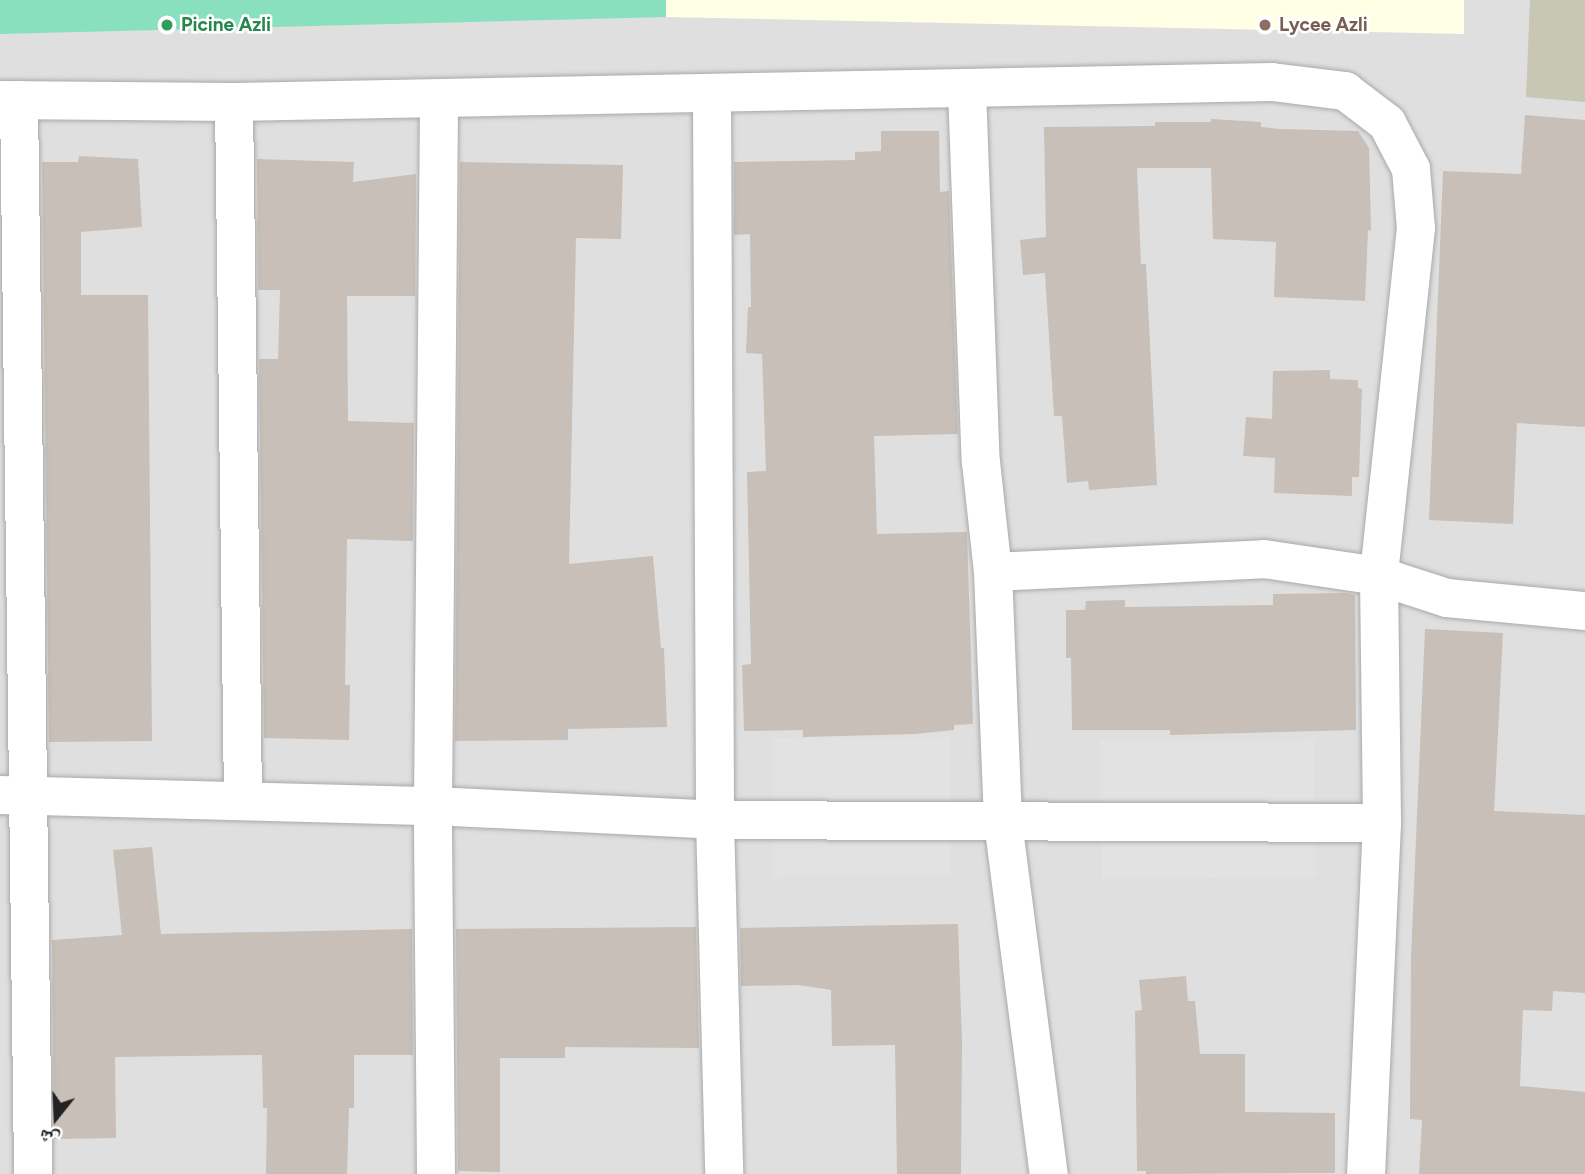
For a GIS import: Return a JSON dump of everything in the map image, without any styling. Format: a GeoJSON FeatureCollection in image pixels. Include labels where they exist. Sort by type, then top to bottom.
{"type":"FeatureCollection","features":[{"type":"Feature","properties":{"kind":"street"},"geometry":{"type":"LineString","coordinates":[[0,1166],[34,1174],[15,795],[9,100],[234,102],[1272,82],[1345,91],[1387,123],[1411,169],[1416,228],[1379,576],[1382,823],[1366,1174]]}},
{"type":"Feature","properties":{"kind":"street"},"geometry":{"type":"LineString","coordinates":[[967,89],[981,462],[993,572],[1003,822],[1049,1174]]}},
{"type":"Feature","properties":{"kind":"street"},"geometry":{"type":"LineString","coordinates":[[712,94],[715,820],[724,1174]]}},
{"type":"Feature","properties":{"kind":"street"},"geometry":{"type":"LineString","coordinates":[[436,1174],[433,806],[439,99]]}},
{"type":"Feature","properties":{"kind":"street"},"geometry":{"type":"LineString","coordinates":[[234,102],[243,800]]}},
{"type":"Feature","properties":{"kind":"street"},"geometry":{"type":"LineString","coordinates":[[993,572],[1264,559],[1379,576],[1447,598],[1585,611]]}},
{"type":"Feature","properties":{"kind":"street"},"geometry":{"type":"LineString","coordinates":[[15,795],[433,806],[715,820],[1382,823]]}},
{"type":"Feature","properties":{"kind":"shaded area"},"geometry":{"type":"Polygon","coordinates":[[[0,0],[1585,0],[1585,1174],[0,1174],[0,0]]]}},
{"type":"Feature","properties":{"kind":"shaded area","name":"Lycee Azli"},"geometry":{"type":"Polygon","coordinates":[[[666,0],[1464,0],[1464,34],[666,17],[666,0]]]}},
{"type":"Feature","properties":{"kind":"shaded area"},"geometry":{"type":"Polygon","coordinates":[[[1530,0],[1585,0],[1585,102],[1526,97],[1530,0]]]}},
{"type":"Feature","properties":{"kind":"shaded area"},"geometry":{"type":"Polygon","coordinates":[[[950,737],[951,876],[773,877],[772,738],[950,737]]]}},
{"type":"Feature","properties":{"kind":"shaded area"},"geometry":{"type":"Polygon","coordinates":[[[1314,739],[1316,877],[1102,879],[1100,741],[1314,739]]]}},
{"type":"Feature","properties":{"kind":"green space","name":"Picine Azli"},"geometry":{"type":"Polygon","coordinates":[[[0,0],[666,0],[666,17],[0,34],[0,0]]]}},
{"type":"Feature","properties":{"kind":"building"},"geometry":{"type":"Polygon","coordinates":[[[1525,115],[1585,120],[1585,427],[1517,423],[1513,524],[1429,520],[1443,171],[1521,174],[1525,115]]]}},
{"type":"Feature","properties":{"kind":"building"},"geometry":{"type":"Polygon","coordinates":[[[1211,119],[1261,122],[1261,127],[1281,129],[1358,131],[1369,148],[1371,230],[1368,231],[1365,301],[1274,297],[1276,242],[1213,239],[1211,168],[1137,168],[1141,264],[1146,264],[1157,485],[1089,490],[1088,481],[1067,483],[1062,416],[1054,416],[1045,273],[1023,275],[1020,240],[1046,237],[1044,127],[1155,126],[1155,122],[1211,122],[1211,119]]]}},
{"type":"Feature","properties":{"kind":"building"},"geometry":{"type":"Polygon","coordinates":[[[881,131],[939,131],[940,192],[949,191],[958,434],[874,436],[877,534],[967,532],[973,724],[954,725],[954,730],[915,734],[803,737],[803,730],[744,731],[742,665],[751,664],[747,472],[766,471],[762,354],[746,353],[748,307],[751,307],[750,234],[734,235],[734,162],[855,160],[855,152],[881,151],[881,131]]]}},
{"type":"Feature","properties":{"kind":"building"},"geometry":{"type":"Polygon","coordinates":[[[79,156],[138,159],[142,227],[81,232],[81,295],[148,295],[152,741],[49,742],[42,162],[78,162],[79,156]]]}},
{"type":"Feature","properties":{"kind":"building"},"geometry":{"type":"Polygon","coordinates":[[[257,159],[354,162],[353,182],[416,174],[415,352],[415,296],[347,296],[348,421],[414,423],[413,541],[347,539],[345,685],[350,685],[349,740],[264,738],[259,359],[278,359],[280,290],[258,290],[257,159]]]}},
{"type":"Feature","properties":{"kind":"building"},"geometry":{"type":"Polygon","coordinates":[[[460,162],[623,165],[621,239],[576,238],[569,564],[653,556],[661,648],[664,648],[667,727],[568,729],[568,740],[455,741],[460,162]]]}},
{"type":"Feature","properties":{"kind":"building"},"geometry":{"type":"Polygon","coordinates":[[[1330,370],[1330,379],[1358,380],[1358,388],[1362,389],[1359,477],[1352,477],[1352,496],[1274,493],[1275,458],[1243,456],[1246,417],[1272,419],[1273,371],[1330,370]]]}},
{"type":"Feature","properties":{"kind":"building"},"geometry":{"type":"Polygon","coordinates":[[[1273,594],[1355,595],[1356,730],[1170,735],[1170,730],[1072,730],[1071,658],[1066,658],[1066,610],[1085,610],[1086,601],[1125,600],[1125,607],[1273,605],[1273,594]]]}},
{"type":"Feature","properties":{"kind":"building"},"geometry":{"type":"Polygon","coordinates":[[[1425,629],[1503,633],[1494,811],[1585,815],[1585,993],[1553,991],[1552,1011],[1523,1010],[1520,1086],[1585,1092],[1585,1174],[1419,1174],[1422,1120],[1410,1119],[1411,957],[1425,629]]]}},
{"type":"Feature","properties":{"kind":"building"},"geometry":{"type":"Polygon","coordinates":[[[152,847],[161,934],[412,929],[413,1055],[354,1055],[354,1108],[349,1108],[347,1174],[266,1174],[267,1108],[263,1108],[262,1055],[115,1057],[116,1138],[54,1139],[52,940],[122,935],[113,850],[152,847]]]}},
{"type":"Feature","properties":{"kind":"building"},"geometry":{"type":"Polygon","coordinates":[[[958,924],[962,1042],[961,1174],[897,1174],[895,1045],[832,1046],[831,990],[799,985],[741,986],[740,928],[958,924]]]}},
{"type":"Feature","properties":{"kind":"building"},"geometry":{"type":"Polygon","coordinates":[[[696,927],[699,1048],[565,1047],[565,1058],[500,1058],[500,1172],[458,1171],[456,929],[696,927]]]}},
{"type":"Feature","properties":{"kind":"building"},"geometry":{"type":"Polygon","coordinates":[[[1186,976],[1188,1001],[1195,1001],[1200,1054],[1245,1054],[1245,1112],[1335,1113],[1335,1173],[1146,1174],[1146,1171],[1137,1171],[1135,1011],[1142,1010],[1139,980],[1186,976]]]}},
{"type":"Feature","properties":{"kind":"place","name":"Picine Azli"},"geometry":{"type":"Point","coordinates":[167,25]}},
{"type":"Feature","properties":{"kind":"place","name":"Lycee Azli"},"geometry":{"type":"Point","coordinates":[1265,25]}}]}
